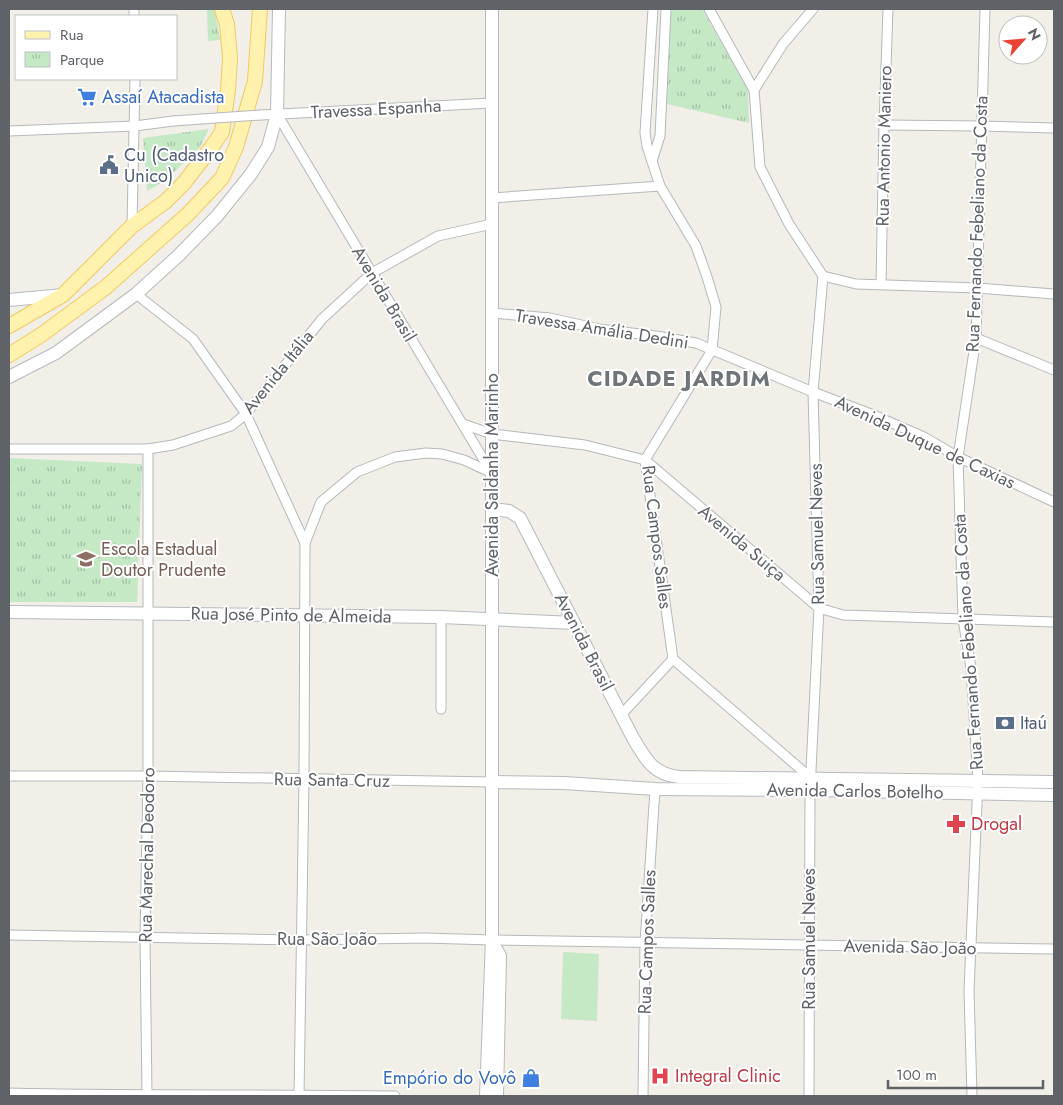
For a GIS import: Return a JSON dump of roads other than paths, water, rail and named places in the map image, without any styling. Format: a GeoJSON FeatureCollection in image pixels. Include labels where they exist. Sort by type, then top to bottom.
{"type":"FeatureCollection","features":[{"type":"Feature","properties":{"kind":"main road"},"geometry":{"type":"LineString","coordinates":[[9,326],[63,295],[132,226],[166,201],[184,183],[212,148],[222,132],[228,90],[230,58],[227,24],[222,9]]}},
{"type":"Feature","properties":{"kind":"main road"},"geometry":{"type":"LineString","coordinates":[[9,355],[41,335],[113,281],[188,214],[222,178],[236,147],[255,81],[260,9]]}},
{"type":"Feature","properties":{"kind":"main road"},"geometry":{"type":"LineString","coordinates":[[9,377],[56,353],[136,294],[179,255],[217,216],[251,174],[268,147],[277,114],[279,9]]}},
{"type":"Feature","properties":{"kind":"main road","name":"Avenida Saldanha Marinho"},"geometry":{"type":"LineString","coordinates":[[486,1096],[492,940],[492,9]]}},
{"type":"Feature","properties":{"kind":"main road"},"geometry":{"type":"LineString","coordinates":[[9,300],[63,295]]}},
{"type":"Feature","properties":{"kind":"main road","name":"Avenida Brasil"},"geometry":{"type":"LineString","coordinates":[[492,509],[509,512],[520,518],[621,716],[643,755],[660,772],[679,777]]}},
{"type":"Feature","properties":{"kind":"main road","name":"Rua José Pinto de Almeida"},"geometry":{"type":"LineString","coordinates":[[9,612],[441,617],[574,623]]}},
{"type":"Feature","properties":{"kind":"main road"},"geometry":{"type":"LineString","coordinates":[[640,787],[649,779],[651,764]]}},
{"type":"Feature","properties":{"kind":"main road"},"geometry":{"type":"LineString","coordinates":[[655,789],[669,780],[679,777]]}},
{"type":"Feature","properties":{"kind":"main road","name":"Avenida Carlos Botelho"},"geometry":{"type":"LineString","coordinates":[[679,777],[811,784],[978,788],[1054,795]]}},
{"type":"Feature","properties":{"kind":"main road","name":"Rua Santa Cruz"},"geometry":{"type":"LineString","coordinates":[[492,782],[564,783],[655,789]]}},
{"type":"Feature","properties":{"kind":"main road","name":"Avenida Carlos Botelho"},"geometry":{"type":"LineString","coordinates":[[978,788],[1054,782]]}},
{"type":"Feature","properties":{"kind":"main road","name":"Avenida Carlos Botelho"},"geometry":{"type":"LineString","coordinates":[[655,789],[811,784]]}},
{"type":"Feature","properties":{"kind":"main road","name":"Avenida Saldanha Marinho"},"geometry":{"type":"LineString","coordinates":[[492,940],[500,956],[496,1096]]}},
{"type":"Feature","properties":{"kind":"street"},"geometry":{"type":"LineString","coordinates":[[709,9],[754,90],[760,167],[789,224],[823,276],[856,284],[978,288],[1054,294]]}},
{"type":"Feature","properties":{"kind":"street"},"geometry":{"type":"LineString","coordinates":[[754,90],[782,44],[813,9]]}},
{"type":"Feature","properties":{"kind":"street","name":"Rua Antonio Maniero"},"geometry":{"type":"LineString","coordinates":[[881,284],[888,9]]}},
{"type":"Feature","properties":{"kind":"street","name":"Rua Fernando Febeliano da Costa"},"geometry":{"type":"LineString","coordinates":[[972,1096],[969,991],[978,788],[971,668],[963,619],[958,457],[976,338],[985,9]]}},
{"type":"Feature","properties":{"kind":"street"},"geometry":{"type":"LineString","coordinates":[[652,161],[660,136],[666,10],[653,10]]}},
{"type":"Feature","properties":{"kind":"street","name":"Rua Campos Salles"},"geometry":{"type":"LineString","coordinates":[[653,10],[645,133],[660,186],[696,246],[708,277],[716,308],[712,350],[645,460],[673,658]]}},
{"type":"Feature","properties":{"kind":"street"},"geometry":{"type":"LineString","coordinates":[[132,226],[135,80]]}},
{"type":"Feature","properties":{"kind":"street","name":"Travessa Espanha"},"geometry":{"type":"LineString","coordinates":[[9,132],[135,126],[173,121],[277,114],[492,103]]}},
{"type":"Feature","properties":{"kind":"street","name":"Avenida Brasil"},"geometry":{"type":"LineString","coordinates":[[277,114],[492,473]]}},
{"type":"Feature","properties":{"kind":"street"},"geometry":{"type":"LineString","coordinates":[[884,125],[1054,128]]}},
{"type":"Feature","properties":{"kind":"street"},"geometry":{"type":"LineString","coordinates":[[492,198],[660,186]]}},
{"type":"Feature","properties":{"kind":"street","name":"Avenida Itália"},"geometry":{"type":"LineString","coordinates":[[9,449],[148,449],[173,445],[231,426],[246,414],[322,319],[372,272],[438,236],[492,224]]}},
{"type":"Feature","properties":{"kind":"street","name":"Rua Samuel Neves"},"geometry":{"type":"LineString","coordinates":[[809,1096],[811,784],[819,608],[813,392],[823,276]]}},
{"type":"Feature","properties":{"kind":"street"},"geometry":{"type":"LineString","coordinates":[[136,294],[193,339],[246,414],[305,542]]}},
{"type":"Feature","properties":{"kind":"street","name":"Travessa Amália Dedini"},"geometry":{"type":"LineString","coordinates":[[492,313],[550,318],[599,329],[696,343],[712,350]]}},
{"type":"Feature","properties":{"kind":"street"},"geometry":{"type":"LineString","coordinates":[[976,338],[1054,370]]}},
{"type":"Feature","properties":{"kind":"street","name":"Avenida Duque de Caxias"},"geometry":{"type":"LineString","coordinates":[[712,350],[908,430],[958,457],[1054,502]]}},
{"type":"Feature","properties":{"kind":"street"},"geometry":{"type":"LineString","coordinates":[[462,424],[492,434],[585,445],[645,460]]}},
{"type":"Feature","properties":{"kind":"street","name":"Rua Marechal Deodoro"},"geometry":{"type":"LineString","coordinates":[[148,449],[148,776],[145,937],[148,1096]]}},
{"type":"Feature","properties":{"kind":"street"},"geometry":{"type":"LineString","coordinates":[[299,1095],[304,779],[305,542],[321,502],[357,472],[396,457],[426,453],[442,454],[464,460],[492,473]]}},
{"type":"Feature","properties":{"kind":"street","name":"Avenida Suiça"},"geometry":{"type":"LineString","coordinates":[[645,460],[819,608],[843,615],[1054,622]]}},
{"type":"Feature","properties":{"kind":"street"},"geometry":{"type":"LineString","coordinates":[[441,617],[441,709]]}},
{"type":"Feature","properties":{"kind":"street"},"geometry":{"type":"LineString","coordinates":[[621,716],[673,658],[811,784]]}},
{"type":"Feature","properties":{"kind":"street","name":"Rua Santa Cruz"},"geometry":{"type":"LineString","coordinates":[[9,776],[148,776],[492,782]]}},
{"type":"Feature","properties":{"kind":"street","name":"Rua Campos Salles"},"geometry":{"type":"LineString","coordinates":[[643,1096],[645,943],[655,789]]}},
{"type":"Feature","properties":{"kind":"street","name":"Rua São João"},"geometry":{"type":"LineString","coordinates":[[9,934],[301,940],[425,938],[645,943]]}},
{"type":"Feature","properties":{"kind":"street","name":"Avenida São João"},"geometry":{"type":"LineString","coordinates":[[645,943],[1054,949]]}},
{"type":"Feature","properties":{"kind":"street"},"geometry":{"type":"LineString","coordinates":[[9,1093],[148,1096],[396,1096]]}},
{"type":"Feature","properties":{"kind":"place","name":"Assaí Atacadista"},"geometry":{"type":"Point","coordinates":[87,97]}},
{"type":"Feature","properties":{"kind":"place","name":"Cu (Cadastro Unico)"},"geometry":{"type":"Point","coordinates":[109,165]}},
{"type":"Feature","properties":{"kind":"place","name":"Escola Estadual Doutor Prudente"},"geometry":{"type":"Point","coordinates":[86,559]}},
{"type":"Feature","properties":{"kind":"place","name":"Itaú"},"geometry":{"type":"Point","coordinates":[1005,723]}},
{"type":"Feature","properties":{"kind":"place","name":"Drogal"},"geometry":{"type":"Point","coordinates":[956,824]}},
{"type":"Feature","properties":{"kind":"place","name":"Integral Clinic"},"geometry":{"type":"Point","coordinates":[660,1076]}},
{"type":"Feature","properties":{"kind":"place","name":"Empório do Vovô"},"geometry":{"type":"Point","coordinates":[531,1078]}},
{"type":"Feature","properties":{"kind":"district","name":"CIDADE JARDIM"},"geometry":{"type":"Point","coordinates":[679,378]}}]}
